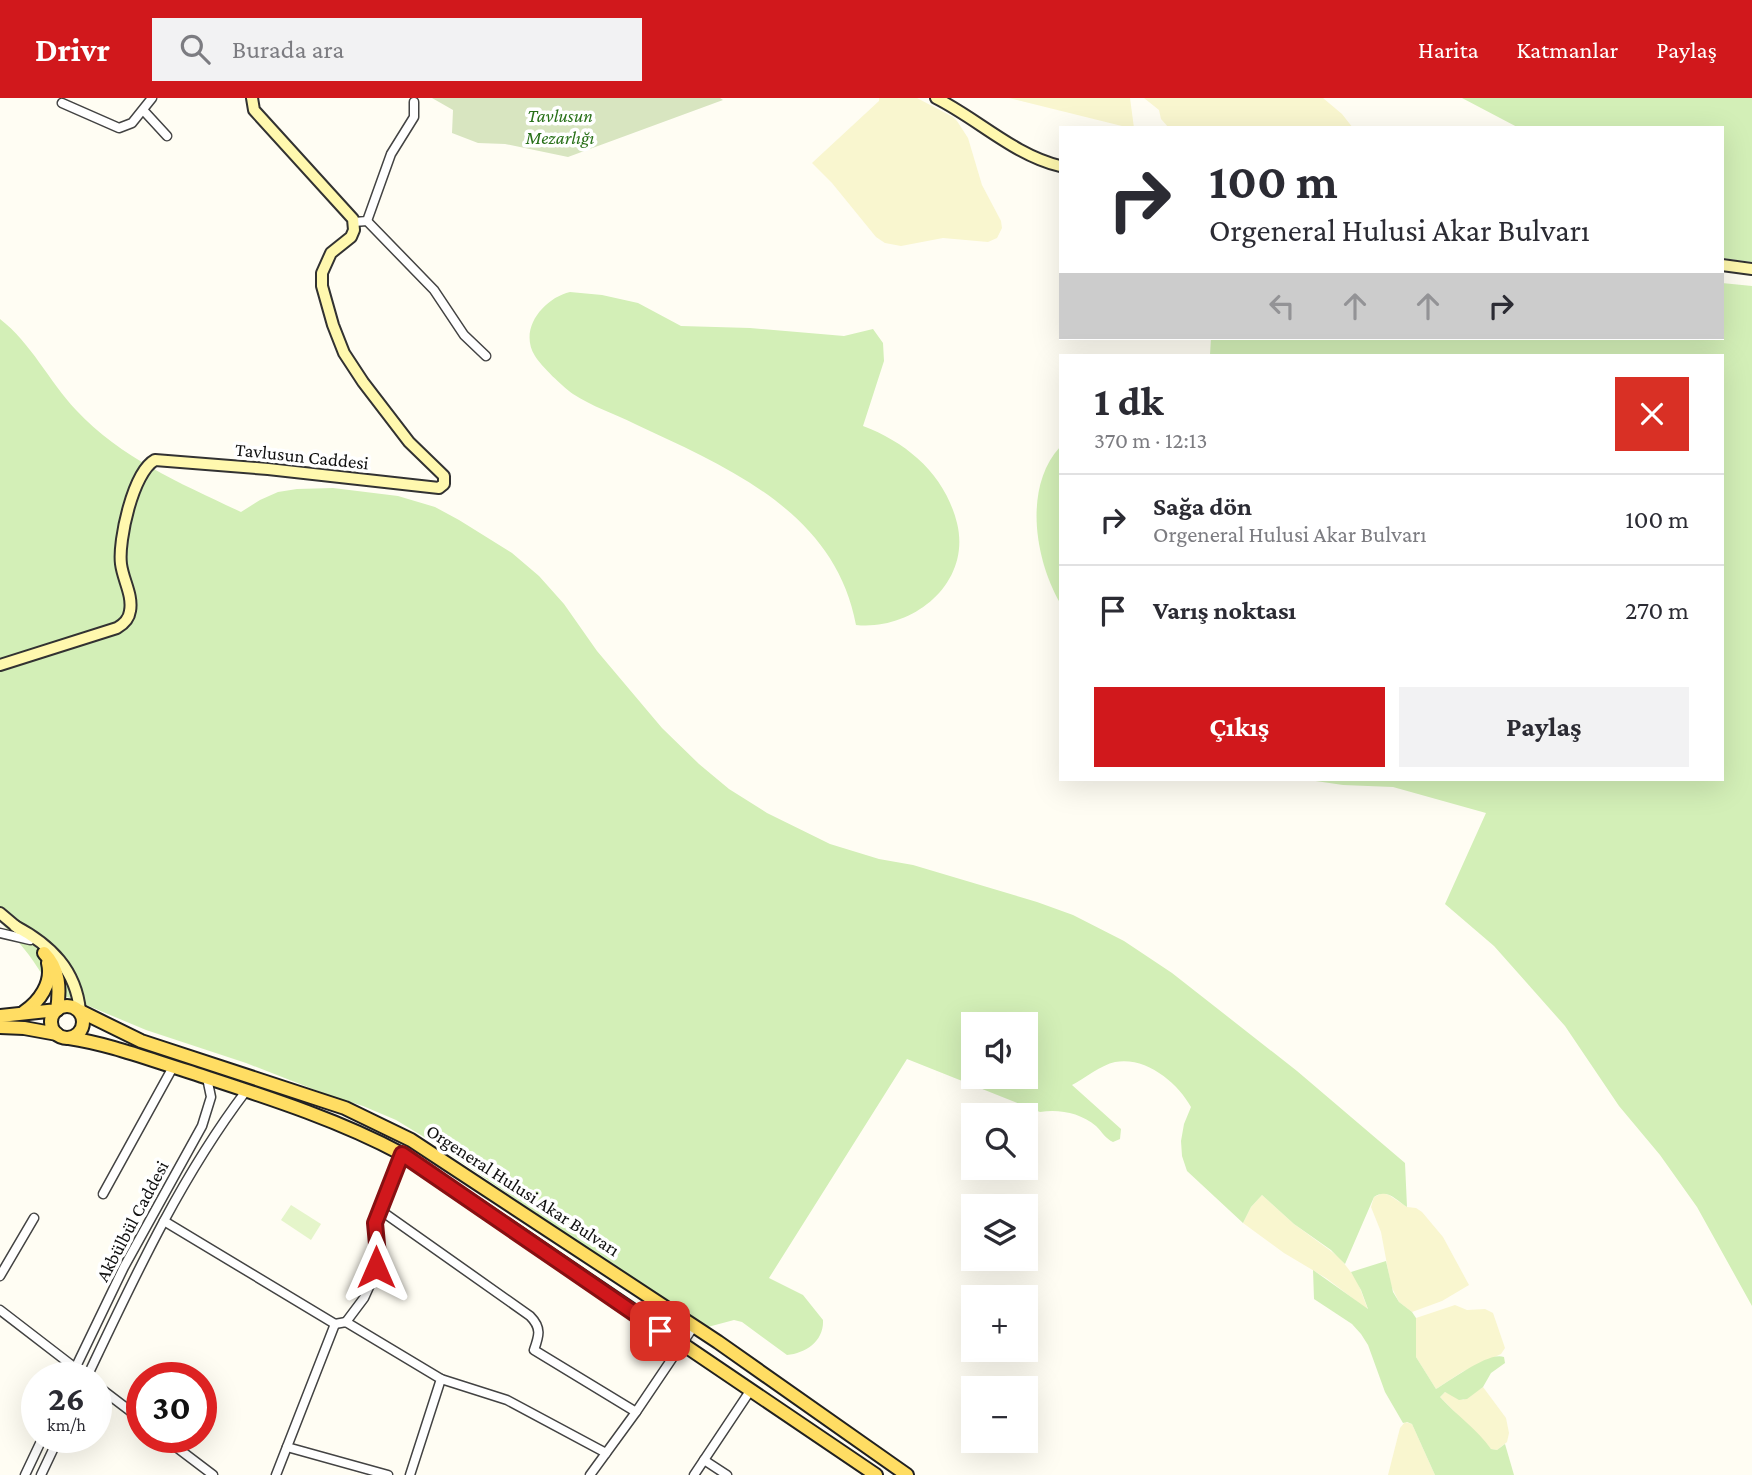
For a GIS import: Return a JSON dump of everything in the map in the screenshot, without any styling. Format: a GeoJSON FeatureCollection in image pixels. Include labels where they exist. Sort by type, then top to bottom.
{"type":"FeatureCollection","features":[{"type":"Feature","properties":{"kind":"main road"},"geometry":{"type":"LineString","coordinates":[[0,1016],[57,1010],[67,1006],[80,1012],[82,1026],[78,1034],[63,1036],[51,1025],[53,1014],[57,1010],[57,976],[52,961],[44,953]]}},
{"type":"Feature","properties":{"kind":"main road"},"geometry":{"type":"LineString","coordinates":[[19,1015],[34,1004],[45,988],[50,971],[44,953]]}},
{"type":"Feature","properties":{"kind":"main road","name":"Orgeneral Hulusi Akar Bulvarı"},"geometry":{"type":"LineString","coordinates":[[80,1012],[141,1041],[345,1108],[397,1132],[694,1326],[907,1475]]}},
{"type":"Feature","properties":{"kind":"main road","name":"Orgeneral Hulusi Akar Bulvarı"},"geometry":{"type":"LineString","coordinates":[[0,1027],[24,1028],[88,1041],[246,1091],[360,1132],[402,1154],[876,1475]]}},
{"type":"Feature","properties":{"kind":"street"},"geometry":{"type":"LineString","coordinates":[[62,103],[119,128],[132,123],[152,98]]}},
{"type":"Feature","properties":{"kind":"street"},"geometry":{"type":"LineString","coordinates":[[245,98],[350,214],[354,226],[367,221],[391,154],[414,117],[414,102]]}},
{"type":"Feature","properties":{"kind":"street"},"geometry":{"type":"LineString","coordinates":[[251,98],[254,110]]}},
{"type":"Feature","properties":{"kind":"street"},"geometry":{"type":"LineString","coordinates":[[936,98],[970,117],[1018,150],[1059,166]]}},
{"type":"Feature","properties":{"kind":"street"},"geometry":{"type":"LineString","coordinates":[[144,111],[167,136]]}},
{"type":"Feature","properties":{"kind":"street"},"geometry":{"type":"LineString","coordinates":[[367,221],[434,290],[464,335],[486,356]]}},
{"type":"Feature","properties":{"kind":"street","name":"Tavlusun Caddesi"},"geometry":{"type":"LineString","coordinates":[[0,665],[117,628],[127,620],[130,598],[121,566],[121,540],[137,480],[155,460],[268,469],[439,488],[444,484],[444,476],[409,442],[358,375],[344,354],[333,325],[322,286],[322,271],[328,258],[351,237],[354,226]]}},
{"type":"Feature","properties":{"kind":"street"},"geometry":{"type":"LineString","coordinates":[[1724,265],[1752,269]]}},
{"type":"Feature","properties":{"kind":"street"},"geometry":{"type":"LineString","coordinates":[[0,913],[44,953]]}},
{"type":"Feature","properties":{"kind":"street"},"geometry":{"type":"LineString","coordinates":[[15,926],[41,941],[57,955],[70,974],[78,993],[80,1012]]}},
{"type":"Feature","properties":{"kind":"street"},"geometry":{"type":"LineString","coordinates":[[0,933],[30,940]]}},
{"type":"Feature","properties":{"kind":"street"},"geometry":{"type":"LineString","coordinates":[[103,1194],[173,1067]]}},
{"type":"Feature","properties":{"kind":"street","name":"Akbülbül Caddesi"},"geometry":{"type":"LineString","coordinates":[[79,1362],[124,1266],[202,1126],[211,1097],[207,1078]]}},
{"type":"Feature","properties":{"kind":"street","name":"Akbülbül Caddesi"},"geometry":{"type":"LineString","coordinates":[[94,1362],[164,1221],[215,1132],[246,1091]]}},
{"type":"Feature","properties":{"kind":"street"},"geometry":{"type":"LineString","coordinates":[[346,1322],[364,1298],[373,1278],[378,1255],[375,1223],[402,1154]]}},
{"type":"Feature","properties":{"kind":"street"},"geometry":{"type":"LineString","coordinates":[[380,1210],[534,1320],[540,1333],[534,1350],[636,1412]]}},
{"type":"Feature","properties":{"kind":"street"},"geometry":{"type":"LineString","coordinates":[[0,1276],[34,1218]]}},
{"type":"Feature","properties":{"kind":"street"},"geometry":{"type":"LineString","coordinates":[[164,1221],[335,1324],[346,1322],[441,1378],[507,1400],[606,1453]]}},
{"type":"Feature","properties":{"kind":"street"},"geometry":{"type":"LineString","coordinates":[[0,1310],[61,1362]]}},
{"type":"Feature","properties":{"kind":"street"},"geometry":{"type":"LineString","coordinates":[[276,1475],[335,1324]]}},
{"type":"Feature","properties":{"kind":"street"},"geometry":{"type":"LineString","coordinates":[[590,1475],[694,1326]]}},
{"type":"Feature","properties":{"kind":"street"},"geometry":{"type":"LineString","coordinates":[[410,1475],[441,1378]]}},
{"type":"Feature","properties":{"kind":"street"},"geometry":{"type":"LineString","coordinates":[[694,1475],[750,1391]]}},
{"type":"Feature","properties":{"kind":"street"},"geometry":{"type":"LineString","coordinates":[[112,1397],[126,1407]]}},
{"type":"Feature","properties":{"kind":"street"},"geometry":{"type":"LineString","coordinates":[[288,1447],[388,1475]]}},
{"type":"Feature","properties":{"kind":"street"},"geometry":{"type":"LineString","coordinates":[[25,1475],[35,1453]]}},
{"type":"Feature","properties":{"kind":"street"},"geometry":{"type":"LineString","coordinates":[[41,1475],[51,1453]]}},
{"type":"Feature","properties":{"kind":"street"},"geometry":{"type":"LineString","coordinates":[[184,1453],[214,1475]]}},
{"type":"Feature","properties":{"kind":"street"},"geometry":{"type":"LineString","coordinates":[[704,1460],[727,1475]]}},
{"type":"Feature","properties":{"kind":"shaded area"},"geometry":{"type":"Polygon","coordinates":[[[879,98],[917,98],[957,121],[968,138],[982,185],[1001,221],[1002,228],[997,238],[988,242],[943,238],[901,246],[885,243],[876,237],[812,163],[879,101],[879,98]]]}},
{"type":"Feature","properties":{"kind":"shaded area"},"geometry":{"type":"Polygon","coordinates":[[[1009,98],[1130,98],[1134,126],[1122,126],[1009,98]]]}},
{"type":"Feature","properties":{"kind":"shaded area"},"geometry":{"type":"Polygon","coordinates":[[[1144,98],[1323,98],[1351,126],[1167,126],[1161,119],[1159,110],[1144,98]]]}},
{"type":"Feature","properties":{"kind":"shaded area"},"geometry":{"type":"Polygon","coordinates":[[[1383,1193],[1422,1212],[1443,1237],[1469,1285],[1442,1301],[1412,1312],[1399,1302],[1391,1286],[1381,1232],[1371,1207],[1374,1197],[1383,1193]]]}},
{"type":"Feature","properties":{"kind":"shaded area"},"geometry":{"type":"Polygon","coordinates":[[[1262,1195],[1294,1224],[1339,1257],[1357,1280],[1368,1310],[1326,1278],[1284,1253],[1243,1223],[1251,1207],[1262,1195]]]}},
{"type":"Feature","properties":{"kind":"shaded area"},"geometry":{"type":"Polygon","coordinates":[[[1455,1305],[1467,1310],[1485,1309],[1493,1313],[1505,1348],[1501,1354],[1462,1372],[1436,1389],[1416,1357],[1416,1318],[1455,1305]]]}},
{"type":"Feature","properties":{"kind":"shaded area"},"geometry":{"type":"Polygon","coordinates":[[[1483,1387],[1506,1418],[1509,1433],[1507,1442],[1497,1450],[1491,1449],[1440,1397],[1445,1392],[1463,1400],[1483,1387]]]}},
{"type":"Feature","properties":{"kind":"shaded area"},"geometry":{"type":"Polygon","coordinates":[[[1405,1422],[1412,1424],[1435,1475],[1388,1475],[1400,1428],[1405,1422]]]}},
{"type":"Feature","properties":{"kind":"green space","name":"Tavlusun Mezarlığı"},"geometry":{"type":"Polygon","coordinates":[[[432,98],[723,100],[568,157],[505,144],[478,143],[452,133],[453,110],[432,98]]]}},
{"type":"Feature","properties":{"kind":"green space"},"geometry":{"type":"Polygon","coordinates":[[[1462,98],[1752,98],[1752,262],[1724,258],[1724,126],[1515,126],[1462,98]]]}},
{"type":"Feature","properties":{"kind":"green space"},"geometry":{"type":"Polygon","coordinates":[[[1724,283],[1752,286],[1752,1306],[1697,1207],[1660,1155],[1619,1106],[1565,1026],[1494,946],[1445,904],[1486,813],[1393,787],[1316,781],[1724,781],[1724,354],[1210,354],[1211,340],[1724,340],[1724,283]]]}},
{"type":"Feature","properties":{"kind":"green space"},"geometry":{"type":"Polygon","coordinates":[[[570,292],[602,295],[638,303],[681,326],[750,328],[844,336],[873,329],[883,343],[884,361],[863,426],[909,452],[934,476],[944,490],[957,523],[959,545],[955,566],[946,584],[933,599],[917,611],[898,620],[877,625],[856,625],[844,586],[826,552],[802,523],[741,477],[573,394],[542,365],[531,346],[532,325],[536,316],[551,301],[570,292]]]}},
{"type":"Feature","properties":{"kind":"green space"},"geometry":{"type":"Polygon","coordinates":[[[0,319],[21,339],[76,410],[113,443],[154,469],[241,512],[278,492],[297,489],[333,488],[398,496],[435,507],[512,553],[539,576],[564,604],[597,651],[662,728],[729,789],[767,813],[830,844],[879,859],[913,865],[1037,902],[1073,915],[1124,941],[1172,973],[1297,1071],[1405,1163],[1407,1207],[1387,1194],[1374,1197],[1345,1264],[1262,1195],[1251,1207],[1243,1223],[1187,1171],[1181,1141],[1191,1107],[1178,1089],[1160,1073],[1138,1063],[1115,1062],[1072,1085],[1121,1129],[1120,1139],[1113,1142],[1096,1126],[1077,1115],[1055,1111],[1040,1112],[1038,1103],[1017,1103],[982,1089],[1038,1089],[1038,1012],[961,1012],[961,1081],[907,1059],[769,1278],[803,1295],[823,1320],[820,1334],[812,1345],[801,1352],[787,1355],[742,1322],[734,1320],[704,1328],[396,1120],[246,1063],[146,1030],[41,986],[43,976],[0,922],[0,319]]]}},
{"type":"Feature","properties":{"kind":"green space"},"geometry":{"type":"Polygon","coordinates":[[[1059,448],[1059,601],[1044,566],[1037,524],[1037,503],[1048,463],[1059,448]]]}},
{"type":"Feature","properties":{"kind":"green space"},"geometry":{"type":"Polygon","coordinates":[[[291,1205],[321,1224],[311,1240],[281,1220],[291,1205]]]}},
{"type":"Feature","properties":{"kind":"green space"},"geometry":{"type":"Polygon","coordinates":[[[1386,1261],[1393,1292],[1399,1302],[1416,1318],[1416,1357],[1436,1389],[1480,1362],[1497,1356],[1504,1357],[1505,1363],[1491,1373],[1483,1387],[1467,1399],[1459,1400],[1445,1392],[1440,1397],[1491,1449],[1497,1450],[1505,1444],[1514,1475],[1435,1475],[1412,1424],[1403,1423],[1385,1392],[1368,1345],[1361,1334],[1352,1324],[1314,1299],[1313,1270],[1368,1309],[1351,1272],[1386,1261]]]}},
{"type":"Feature","properties":{"kind":"route"},"geometry":{"type":"LineString","coordinates":[[376,1267],[378,1255],[375,1223],[402,1154],[660,1331]]}}]}
